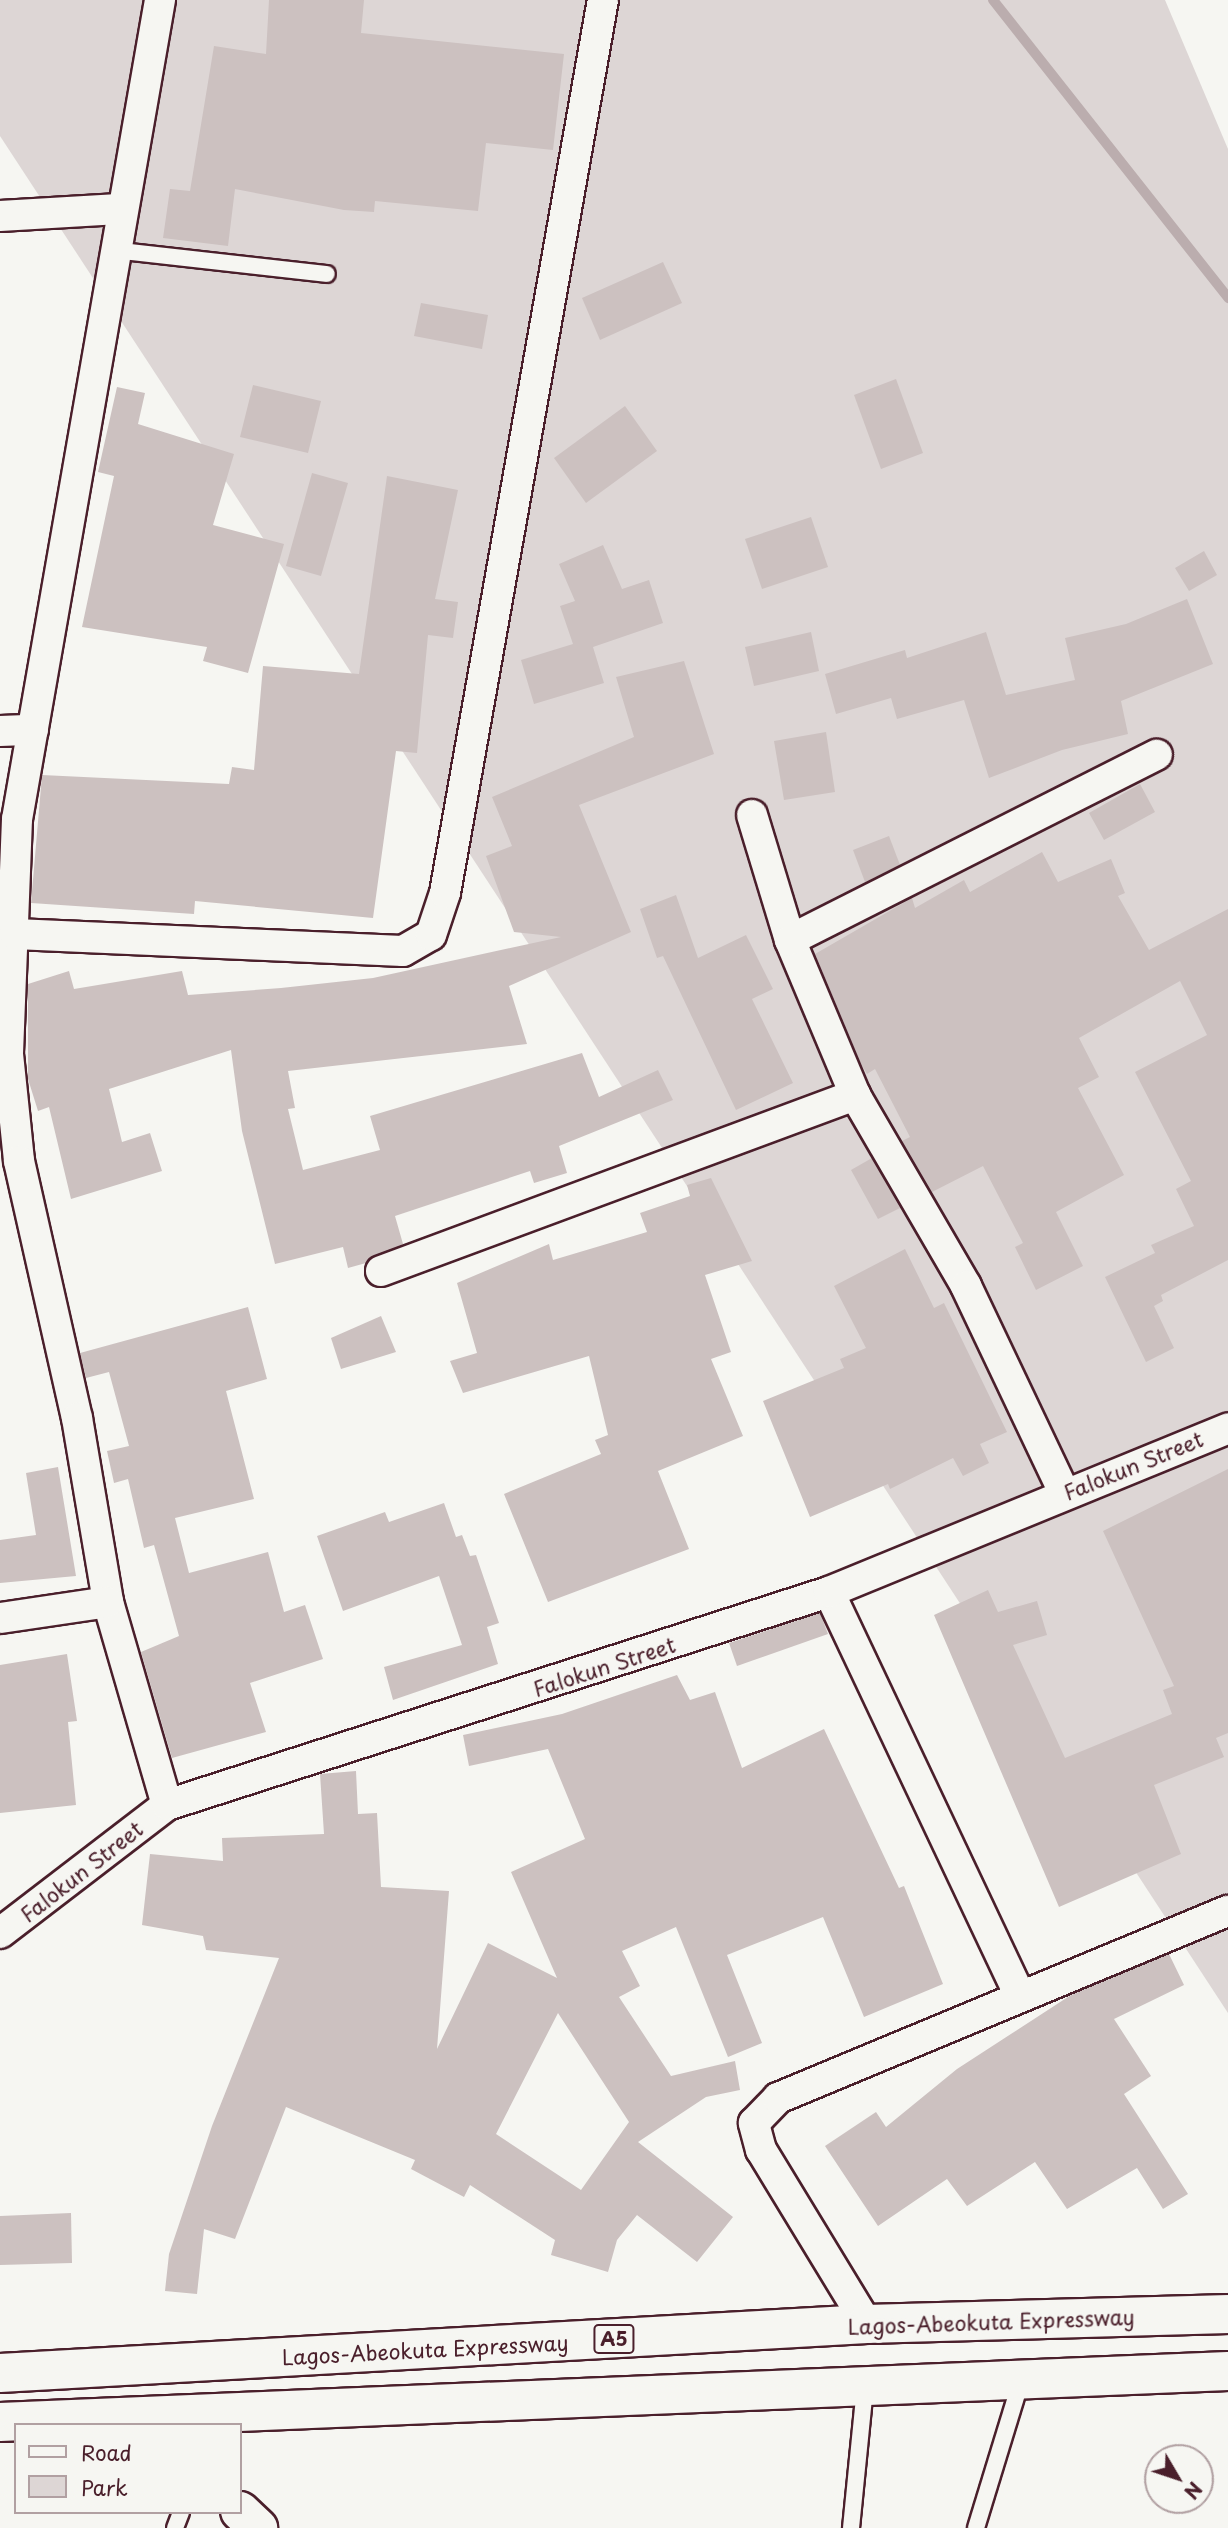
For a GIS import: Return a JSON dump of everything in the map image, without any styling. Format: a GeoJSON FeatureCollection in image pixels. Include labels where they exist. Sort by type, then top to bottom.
{"type":"FeatureCollection","features":[{"type":"Feature","properties":{"kind":"main road","name":"Lagos-Abeokuta Expressway"},"geometry":{"type":"LineString","coordinates":[[0,2373],[867,2324],[1228,2314]]}},
{"type":"Feature","properties":{"kind":"main road"},"geometry":{"type":"LineString","coordinates":[[0,2423],[145,2419],[1228,2371]]}},
{"type":"Feature","properties":{"kind":"main road"},"geometry":{"type":"LineString","coordinates":[[242,2513],[258,2528]]}},
{"type":"Feature","properties":{"kind":"street"},"geometry":{"type":"LineString","coordinates":[[160,0],[119,209],[17,819],[15,934],[8,1054],[10,1161],[77,1418],[108,1601],[167,1805]]}},
{"type":"Feature","properties":{"kind":"street"},"geometry":{"type":"LineString","coordinates":[[15,934],[403,951],[432,936],[445,893],[603,0]]}},
{"type":"Feature","properties":{"kind":"street"},"geometry":{"type":"LineString","coordinates":[[0,216],[119,209]]}},
{"type":"Feature","properties":{"kind":"street"},"geometry":{"type":"LineString","coordinates":[[0,732],[33,730]]}},
{"type":"Feature","properties":{"kind":"street"},"geometry":{"type":"LineString","coordinates":[[790,940],[1157,755]]}},
{"type":"Feature","properties":{"kind":"street"},"geometry":{"type":"LineString","coordinates":[[751,815],[790,940],[855,1095],[966,1286],[1064,1492]]}},
{"type":"Feature","properties":{"kind":"street"},"geometry":{"type":"LineString","coordinates":[[381,1270],[855,1095]]}},
{"type":"Feature","properties":{"kind":"street","name":"Falokun Street"},"geometry":{"type":"LineString","coordinates":[[0,1933],[167,1805],[829,1592],[1064,1492],[1228,1428]]}},
{"type":"Feature","properties":{"kind":"street"},"geometry":{"type":"LineString","coordinates":[[829,1592],[1020,1997]]}},
{"type":"Feature","properties":{"kind":"street"},"geometry":{"type":"LineString","coordinates":[[0,1618],[108,1601]]}},
{"type":"Feature","properties":{"kind":"street"},"geometry":{"type":"LineString","coordinates":[[867,2324],[761,2150],[754,2123],[778,2098],[1228,1911]]}},
{"type":"Feature","properties":{"kind":"lane"},"geometry":{"type":"LineString","coordinates":[[113,250],[327,274]]}},
{"type":"Feature","properties":{"kind":"lane"},"geometry":{"type":"LineString","coordinates":[[976,2528],[1021,2381]]}},
{"type":"Feature","properties":{"kind":"lane"},"geometry":{"type":"LineString","coordinates":[[851,2528],[865,2388]]}},
{"type":"Feature","properties":{"kind":"green space"},"geometry":{"type":"Polygon","coordinates":[[[0,0],[1165,0],[1228,149],[1228,2013],[0,136],[0,0]]]}},
{"type":"Feature","properties":{"kind":"building"},"geometry":{"type":"Polygon","coordinates":[[[269,0],[364,0],[361,33],[564,54],[553,150],[486,143],[478,211],[375,201],[374,212],[344,210],[235,189],[228,246],[163,238],[170,189],[190,191],[214,46],[266,54],[269,0]]]}},
{"type":"Feature","properties":{"kind":"building"},"geometry":{"type":"Polygon","coordinates":[[[663,262],[682,303],[600,340],[582,298],[663,262]]]}},
{"type":"Feature","properties":{"kind":"building"},"geometry":{"type":"Polygon","coordinates":[[[421,303],[488,315],[482,349],[414,336],[421,303]]]}},
{"type":"Feature","properties":{"kind":"building"},"geometry":{"type":"Polygon","coordinates":[[[896,379],[923,453],[881,469],[854,395],[896,379]]]}},
{"type":"Feature","properties":{"kind":"building"},"geometry":{"type":"Polygon","coordinates":[[[253,385],[321,401],[308,453],[240,437],[253,385]]]}},
{"type":"Feature","properties":{"kind":"building"},"geometry":{"type":"Polygon","coordinates":[[[117,387],[145,393],[138,424],[234,454],[213,525],[284,544],[248,673],[203,661],[207,647],[82,627],[114,476],[98,472],[117,387]]]}},
{"type":"Feature","properties":{"kind":"building"},"geometry":{"type":"Polygon","coordinates":[[[625,406],[657,451],[586,503],[554,458],[625,406]]]}},
{"type":"Feature","properties":{"kind":"building"},"geometry":{"type":"Polygon","coordinates":[[[312,473],[348,483],[321,576],[286,566],[312,473]]]}},
{"type":"Feature","properties":{"kind":"building"},"geometry":{"type":"Polygon","coordinates":[[[387,476],[458,490],[435,599],[458,602],[453,638],[428,635],[417,753],[396,751],[373,918],[195,901],[194,914],[31,903],[42,775],[229,784],[232,767],[254,770],[263,666],[359,674],[387,476]]]}},
{"type":"Feature","properties":{"kind":"building"},"geometry":{"type":"Polygon","coordinates":[[[811,517],[828,567],[762,589],[745,539],[811,517]]]}},
{"type":"Feature","properties":{"kind":"building"},"geometry":{"type":"Polygon","coordinates":[[[603,545],[622,589],[649,580],[663,623],[593,647],[604,683],[534,704],[521,660],[573,644],[560,606],[575,601],[559,564],[603,545]]]}},
{"type":"Feature","properties":{"kind":"building"},"geometry":{"type":"Polygon","coordinates":[[[1204,551],[1217,575],[1189,591],[1175,568],[1204,551]]]}},
{"type":"Feature","properties":{"kind":"building"},"geometry":{"type":"Polygon","coordinates":[[[1187,599],[1213,664],[1121,701],[1128,734],[1062,750],[989,778],[964,700],[897,719],[891,698],[836,714],[825,674],[905,650],[907,658],[986,632],[1006,695],[1075,680],[1065,638],[1126,624],[1187,599]]]}},
{"type":"Feature","properties":{"kind":"building"},"geometry":{"type":"Polygon","coordinates":[[[811,632],[819,671],[754,686],[745,647],[811,632]]]}},
{"type":"Feature","properties":{"kind":"building"},"geometry":{"type":"Polygon","coordinates":[[[684,661],[714,754],[579,805],[631,932],[509,986],[527,1044],[288,1071],[295,1108],[288,1109],[303,1170],[380,1150],[370,1116],[582,1053],[599,1097],[658,1070],[673,1100],[559,1146],[567,1173],[534,1183],[530,1171],[395,1216],[403,1244],[366,1263],[348,1268],[343,1247],[275,1264],[242,1131],[231,1050],[109,1089],[122,1142],[150,1133],[162,1171],[71,1199],[49,1107],[38,1111],[28,1079],[28,984],[69,971],[74,989],[182,971],[188,995],[281,988],[373,978],[561,937],[514,932],[486,856],[512,846],[492,797],[634,737],[616,677],[684,661]]]}},
{"type":"Feature","properties":{"kind":"building"},"geometry":{"type":"Polygon","coordinates":[[[826,732],[835,792],[784,800],[774,741],[826,732]]]}},
{"type":"Feature","properties":{"kind":"building"},"geometry":{"type":"Polygon","coordinates":[[[1140,784],[1155,812],[1104,840],[1089,813],[1140,784]]]}},
{"type":"Feature","properties":{"kind":"building"},"geometry":{"type":"Polygon","coordinates":[[[889,836],[900,865],[865,882],[853,850],[889,836]]]}},
{"type":"Feature","properties":{"kind":"building"},"geometry":{"type":"Polygon","coordinates":[[[1042,852],[1058,882],[1111,859],[1125,893],[1118,896],[1149,950],[1228,909],[1228,1260],[1161,1295],[1163,1301],[1154,1306],[1174,1348],[1146,1362],[1105,1277],[1155,1253],[1151,1245],[1194,1226],[1176,1189],[1191,1181],[1135,1072],[1207,1035],[1180,981],[1079,1038],[1099,1077],[1078,1088],[1124,1175],[1056,1212],[1083,1266],[1036,1290],[1015,1247],[1023,1243],[983,1166],[932,1192],[902,1141],[910,1137],[875,1069],[867,1074],[860,1062],[815,954],[912,898],[915,908],[964,880],[970,892],[1042,852]]]}},
{"type":"Feature","properties":{"kind":"building"},"geometry":{"type":"Polygon","coordinates":[[[676,895],[698,958],[746,935],[773,989],[752,999],[793,1083],[736,1110],[663,956],[657,958],[640,909],[676,895]]]}},
{"type":"Feature","properties":{"kind":"building"},"geometry":{"type":"Polygon","coordinates":[[[872,1158],[900,1208],[878,1219],[851,1170],[872,1158]]]}},
{"type":"Feature","properties":{"kind":"building"},"geometry":{"type":"Polygon","coordinates":[[[711,1178],[752,1261],[705,1275],[731,1352],[711,1359],[743,1436],[658,1471],[689,1549],[548,1602],[504,1494],[601,1454],[595,1440],[608,1435],[589,1356],[463,1393],[450,1361],[477,1353],[457,1283],[549,1244],[553,1260],[647,1232],[640,1213],[690,1196],[687,1185],[711,1178]]]}},
{"type":"Feature","properties":{"kind":"building"},"geometry":{"type":"Polygon","coordinates":[[[905,1249],[934,1308],[944,1303],[1007,1432],[980,1444],[989,1463],[963,1476],[953,1458],[890,1489],[888,1484],[810,1517],[763,1401],[844,1368],[840,1359],[866,1348],[834,1286],[905,1249]]]}},
{"type":"Feature","properties":{"kind":"building"},"geometry":{"type":"Polygon","coordinates":[[[248,1307],[267,1379],[226,1391],[254,1499],[175,1518],[189,1573],[268,1552],[284,1612],[305,1605],[323,1659],[250,1683],[266,1732],[172,1758],[141,1652],[179,1636],[154,1545],[144,1548],[128,1479],[114,1483],[107,1451],[129,1446],[109,1372],[86,1378],[80,1353],[248,1307]]]}},
{"type":"Feature","properties":{"kind":"building"},"geometry":{"type":"Polygon","coordinates":[[[381,1316],[396,1352],[341,1369],[331,1338],[381,1316]]]}},
{"type":"Feature","properties":{"kind":"building"},"geometry":{"type":"Polygon","coordinates":[[[58,1467],[76,1576],[0,1583],[0,1540],[36,1535],[26,1473],[58,1467]]]}},
{"type":"Feature","properties":{"kind":"building"},"geometry":{"type":"Polygon","coordinates":[[[1228,1469],[1228,1733],[1216,1738],[1224,1757],[1154,1785],[1181,1854],[1059,1907],[934,1615],[988,1590],[998,1612],[1037,1601],[1047,1635],[1013,1645],[1065,1758],[1172,1714],[1163,1690],[1174,1686],[1103,1531],[1228,1469]]]}},
{"type":"Feature","properties":{"kind":"building"},"geometry":{"type":"Polygon","coordinates":[[[444,1503],[456,1537],[462,1535],[470,1556],[476,1555],[499,1623],[487,1627],[498,1664],[393,1700],[384,1667],[462,1645],[439,1576],[343,1611],[317,1536],[385,1512],[389,1522],[444,1503]]]}},
{"type":"Feature","properties":{"kind":"building"},"geometry":{"type":"Polygon","coordinates":[[[820,1613],[828,1634],[737,1666],[729,1643],[820,1613]]]}},
{"type":"Feature","properties":{"kind":"building"},"geometry":{"type":"Polygon","coordinates":[[[67,1654],[77,1721],[68,1722],[76,1805],[0,1813],[0,1665],[67,1654]]]}},
{"type":"Feature","properties":{"kind":"building"},"geometry":{"type":"Polygon","coordinates":[[[677,1675],[690,1700],[715,1692],[742,1768],[824,1729],[899,1888],[904,1886],[943,1984],[864,2017],[823,1917],[727,1955],[762,2043],[728,2057],[676,1927],[622,1951],[640,1986],[619,1997],[671,2076],[735,2061],[740,2090],[706,2097],[638,2142],[733,2217],[697,2262],[637,2215],[617,2240],[608,2272],[551,2255],[555,2240],[470,2185],[464,2197],[411,2169],[415,2160],[286,2107],[235,2239],[204,2229],[197,2294],[165,2291],[169,2254],[212,2126],[279,1958],[206,1950],[203,1936],[142,1925],[150,1854],[223,1861],[222,1838],[324,1834],[320,1774],[356,1771],[358,1814],[377,1813],[381,1887],[449,1891],[437,2049],[488,1943],[557,1978],[511,1872],[585,1839],[548,1749],[469,1766],[463,1735],[562,1714],[677,1675]],[[558,2013],[496,2134],[581,2190],[629,2122],[558,2013]]]}},
{"type":"Feature","properties":{"kind":"building"},"geometry":{"type":"Polygon","coordinates":[[[1169,1954],[1184,1985],[1114,2019],[1151,2076],[1124,2094],[1188,2194],[1163,2209],[1137,2168],[1067,2209],[1035,2162],[967,2206],[947,2179],[878,2226],[825,2146],[876,2112],[886,2127],[957,2069],[1071,1995],[1169,1954]]]}},
{"type":"Feature","properties":{"kind":"building"},"geometry":{"type":"Polygon","coordinates":[[[71,2213],[72,2263],[0,2265],[0,2216],[71,2213]]]}},
{"type":"Feature","properties":{"kind":"waterway"},"geometry":{"type":"LineString","coordinates":[[993,0],[1228,298]]}}]}
